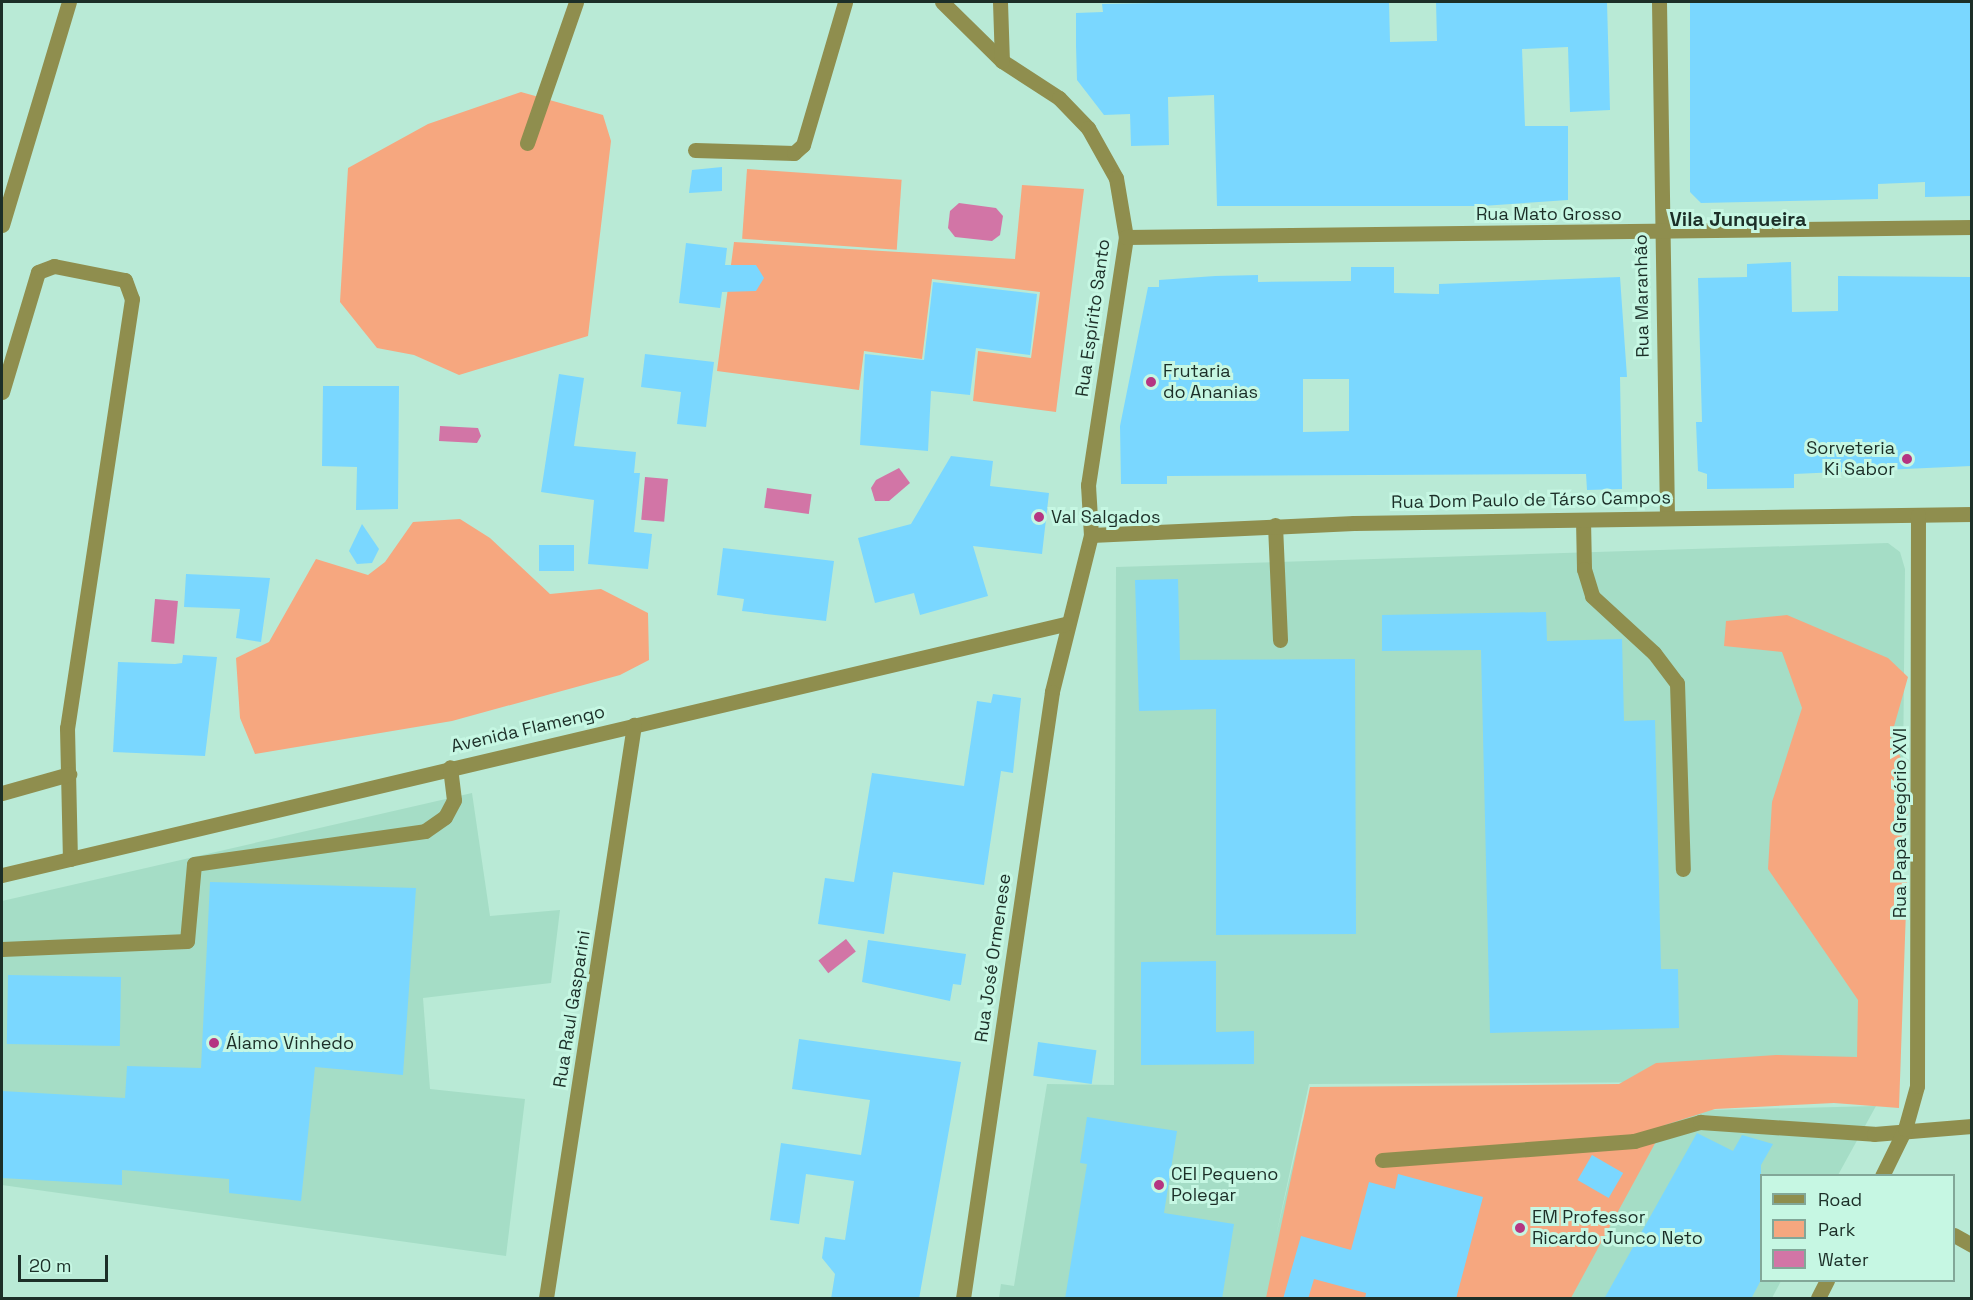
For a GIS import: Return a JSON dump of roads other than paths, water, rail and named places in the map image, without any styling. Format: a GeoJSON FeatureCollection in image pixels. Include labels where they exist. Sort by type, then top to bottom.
{"type":"FeatureCollection","features":[{"type":"Feature","properties":{"kind":"street"},"geometry":{"type":"LineString","coordinates":[[2,225],[69,2]]}},
{"type":"Feature","properties":{"kind":"street"},"geometry":{"type":"LineString","coordinates":[[528,143],[576,2]]}},
{"type":"Feature","properties":{"kind":"street"},"geometry":{"type":"LineString","coordinates":[[695,150],[794,153],[803,145],[845,2]]}},
{"type":"Feature","properties":{"kind":"street","name":"Rua Espírito Santo"},"geometry":{"type":"LineString","coordinates":[[942,2],[1002,61],[1059,98],[1089,128],[1116,178],[1126,237],[1088,485],[1091,535],[1065,624]]}},
{"type":"Feature","properties":{"kind":"street"},"geometry":{"type":"LineString","coordinates":[[1000,2],[1002,61]]}},
{"type":"Feature","properties":{"kind":"street","name":"Rua Maranhão"},"geometry":{"type":"LineString","coordinates":[[1659,2],[1660,234],[1667,517]]}},
{"type":"Feature","properties":{"kind":"street","name":"Rua Mato Grosso"},"geometry":{"type":"LineString","coordinates":[[1126,237],[1660,234],[1971,227]]}},
{"type":"Feature","properties":{"kind":"street"},"geometry":{"type":"LineString","coordinates":[[2,392],[38,272],[54,266],[125,280],[132,299],[67,728],[70,859]]}},
{"type":"Feature","properties":{"kind":"street","name":"Rua Dom Paulo de Társo Campos"},"geometry":{"type":"LineString","coordinates":[[1091,535],[1275,525],[1667,517],[1971,514]]}},
{"type":"Feature","properties":{"kind":"street","name":"Rua Papa Gregório XVI"},"geometry":{"type":"LineString","coordinates":[[1883,1174],[1905,1129],[1917,1086],[1918,515]]}},
{"type":"Feature","properties":{"kind":"street"},"geometry":{"type":"LineString","coordinates":[[1583,520],[1584,568],[1592,596],[1654,653],[1677,683],[1683,869]]}},
{"type":"Feature","properties":{"kind":"street"},"geometry":{"type":"LineString","coordinates":[[1275,525],[1280,640]]}},
{"type":"Feature","properties":{"kind":"street","name":"Avenida Flamengo"},"geometry":{"type":"LineString","coordinates":[[2,875],[450,766],[1065,624]]}},
{"type":"Feature","properties":{"kind":"street","name":"Rua José Ormenese"},"geometry":{"type":"LineString","coordinates":[[963,1299],[1065,624]]}},
{"type":"Feature","properties":{"kind":"street","name":"Rua Raul Gasparini"},"geometry":{"type":"LineString","coordinates":[[546,1299],[634,724]]}},
{"type":"Feature","properties":{"kind":"street"},"geometry":{"type":"LineString","coordinates":[[2,949],[187,940],[194,864],[425,831],[445,817],[454,800],[450,766]]}},
{"type":"Feature","properties":{"kind":"street"},"geometry":{"type":"LineString","coordinates":[[2,793],[69,774]]}},
{"type":"Feature","properties":{"kind":"street"},"geometry":{"type":"LineString","coordinates":[[1382,1160],[1634,1141],[1700,1122],[1874,1134],[1905,1129],[1971,1126]]}},
{"type":"Feature","properties":{"kind":"street"},"geometry":{"type":"LineString","coordinates":[[1955,1236],[1971,1245]]}},
{"type":"Feature","properties":{"kind":"street"},"geometry":{"type":"LineString","coordinates":[[1818,1299],[1826,1282]]}},
{"type":"Feature","properties":{"kind":"water"},"geometry":{"type":"Polygon","coordinates":[[[959,203],[996,208],[1003,216],[1000,235],[992,241],[955,237],[948,228],[950,211],[959,203]]]}},
{"type":"Feature","properties":{"kind":"water"},"geometry":{"type":"Polygon","coordinates":[[[440,426],[478,428],[481,436],[477,443],[439,441],[440,426]]]}},
{"type":"Feature","properties":{"kind":"water"},"geometry":{"type":"Polygon","coordinates":[[[899,468],[910,483],[889,501],[875,501],[871,488],[876,480],[899,468]]]}},
{"type":"Feature","properties":{"kind":"water"},"geometry":{"type":"Polygon","coordinates":[[[645,477],[668,479],[664,522],[641,520],[645,477]]]}},
{"type":"Feature","properties":{"kind":"water"},"geometry":{"type":"Polygon","coordinates":[[[767,488],[812,494],[809,514],[764,508],[767,488]]]}},
{"type":"Feature","properties":{"kind":"water"},"geometry":{"type":"Polygon","coordinates":[[[155,599],[178,601],[174,644],[151,642],[155,599]]]}},
{"type":"Feature","properties":{"kind":"water"},"geometry":{"type":"Polygon","coordinates":[[[846,939],[856,952],[828,973],[818,961],[846,939]]]}},
{"type":"Feature","properties":{"kind":"place","name":"Frutaria do Ananias"},"geometry":{"type":"Point","coordinates":[1151,382]}},
{"type":"Feature","properties":{"kind":"place","name":"Sorveteria Ki Sabor"},"geometry":{"type":"Point","coordinates":[1907,459]}},
{"type":"Feature","properties":{"kind":"place","name":"Val Salgados"},"geometry":{"type":"Point","coordinates":[1039,517]}},
{"type":"Feature","properties":{"kind":"place","name":"Álamo Vinhedo"},"geometry":{"type":"Point","coordinates":[214,1043]}},
{"type":"Feature","properties":{"kind":"place","name":"CEI Pequeno Polegar"},"geometry":{"type":"Point","coordinates":[1159,1185]}},
{"type":"Feature","properties":{"kind":"place","name":"EM Professor Ricardo Junco Neto"},"geometry":{"type":"Point","coordinates":[1520,1228]}},
{"type":"Feature","properties":{"kind":"district","name":"Vila Junqueira"},"geometry":{"type":"Point","coordinates":[1738,219]}}]}
